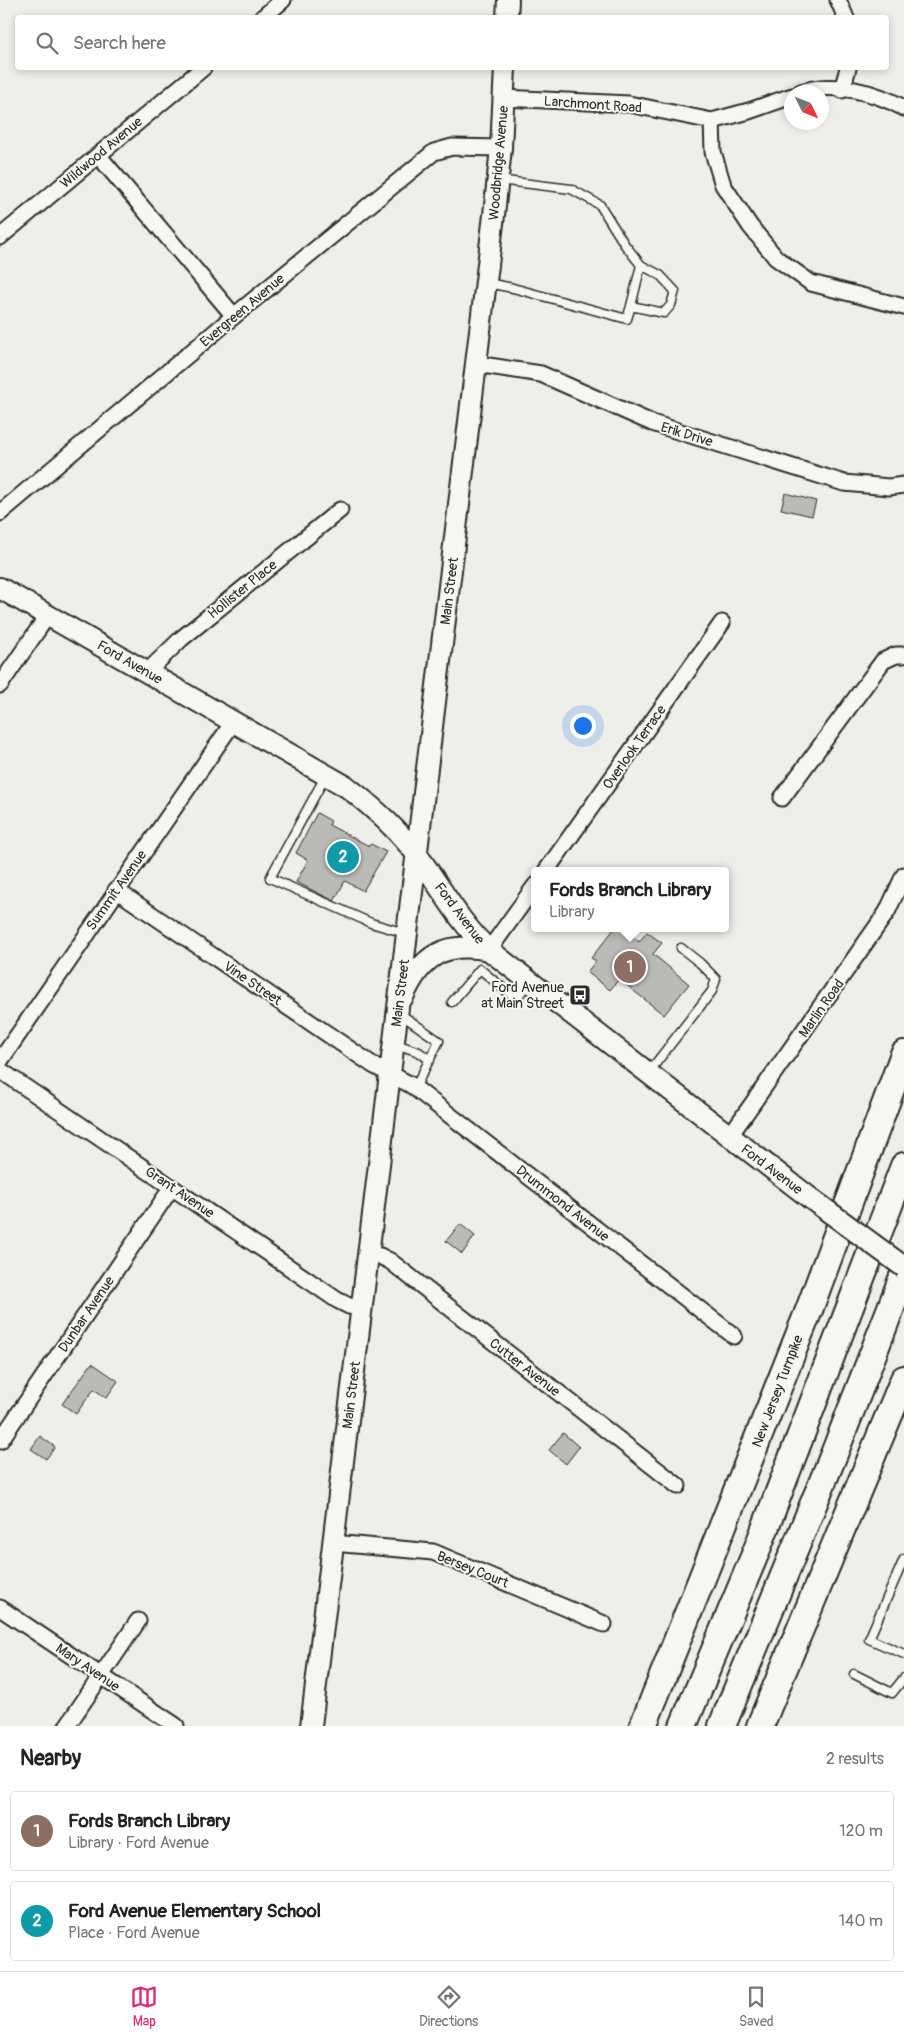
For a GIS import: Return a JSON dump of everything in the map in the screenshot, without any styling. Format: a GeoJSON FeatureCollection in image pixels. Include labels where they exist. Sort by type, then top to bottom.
{"type":"FeatureCollection","features":[{"type":"Feature","properties":{"kind":"highway","name":"New Jersey Turnpike"},"geometry":{"type":"LineString","coordinates":[[643,1726],[806,1319],[904,1054]]}},
{"type":"Feature","properties":{"kind":"highway"},"geometry":{"type":"LineString","coordinates":[[683,1726],[763,1534],[904,1166]]}},
{"type":"Feature","properties":{"kind":"highway"},"geometry":{"type":"LineString","coordinates":[[722,1726],[830,1463],[904,1274]]}},
{"type":"Feature","properties":{"kind":"highway"},"geometry":{"type":"LineString","coordinates":[[760,1726],[904,1379]]}},
{"type":"Feature","properties":{"kind":"main road"},"geometry":{"type":"LineString","coordinates":[[507,15],[508,0]]}},
{"type":"Feature","properties":{"kind":"main road","name":"Woodbridge Avenue"},"geometry":{"type":"LineString","coordinates":[[488,259],[501,148],[504,70]]}},
{"type":"Feature","properties":{"kind":"main road","name":"Main Street"},"geometry":{"type":"LineString","coordinates":[[311,1726],[488,259]]}},
{"type":"Feature","properties":{"kind":"main road","name":"Ford Avenue"},"geometry":{"type":"LineString","coordinates":[[0,588],[326,774],[369,805],[417,856],[491,962],[529,982],[810,1198],[904,1267]]}},
{"type":"Feature","properties":{"kind":"main road"},"geometry":{"type":"LineString","coordinates":[[398,1012],[416,974],[436,953],[460,947],[491,962]]}},
{"type":"Feature","properties":{"kind":"street"},"geometry":{"type":"LineString","coordinates":[[266,15],[283,0]]}},
{"type":"Feature","properties":{"kind":"street"},"geometry":{"type":"LineString","coordinates":[[838,0],[845,15]]}},
{"type":"Feature","properties":{"kind":"street","name":"Wildwood Avenue"},"geometry":{"type":"LineString","coordinates":[[0,238],[201,70]]}},
{"type":"Feature","properties":{"kind":"street"},"geometry":{"type":"LineString","coordinates":[[842,90],[847,70]]}},
{"type":"Feature","properties":{"kind":"street"},"geometry":{"type":"LineString","coordinates":[[829,89],[865,92],[904,108]]}},
{"type":"Feature","properties":{"kind":"street","name":"Larchmont Road"},"geometry":{"type":"LineString","coordinates":[[503,98],[629,104],[712,120],[749,111],[784,99]]}},
{"type":"Feature","properties":{"kind":"street"},"geometry":{"type":"LineString","coordinates":[[712,120],[713,152],[723,185],[750,226],[776,258],[811,283],[904,307]]}},
{"type":"Feature","properties":{"kind":"street","name":"Evergreen Avenue"},"geometry":{"type":"LineString","coordinates":[[0,513],[234,316],[434,152],[452,147],[501,148]]}},
{"type":"Feature","properties":{"kind":"street"},"geometry":{"type":"LineString","coordinates":[[98,155],[234,316]]}},
{"type":"Feature","properties":{"kind":"street","name":"Erik Drive"},"geometry":{"type":"LineString","coordinates":[[476,364],[541,374],[652,423],[844,483],[889,487],[904,485]]}},
{"type":"Feature","properties":{"kind":"street","name":"Hollister Place"},"geometry":{"type":"LineString","coordinates":[[147,672],[180,639],[340,510]]}},
{"type":"Feature","properties":{"kind":"street"},"geometry":{"type":"LineString","coordinates":[[0,685],[48,615]]}},
{"type":"Feature","properties":{"kind":"street","name":"Overlook Terrace"},"geometry":{"type":"LineString","coordinates":[[549,867],[722,623]]}},
{"type":"Feature","properties":{"kind":"street"},"geometry":{"type":"LineString","coordinates":[[782,798],[883,661],[896,655],[904,655]]}},
{"type":"Feature","properties":{"kind":"street","name":"Summit Avenue"},"geometry":{"type":"LineString","coordinates":[[0,1061],[234,721]]}},
{"type":"Feature","properties":{"kind":"street","name":"Marlin Road"},"geometry":{"type":"LineString","coordinates":[[729,1136],[887,912],[904,875]]}},
{"type":"Feature","properties":{"kind":"street","name":"Vine Street"},"geometry":{"type":"LineString","coordinates":[[116,890],[365,1060],[390,1074]]}},
{"type":"Feature","properties":{"kind":"street"},"geometry":{"type":"LineString","coordinates":[[491,962],[531,893]]}},
{"type":"Feature","properties":{"kind":"street","name":"Grant Avenue"},"geometry":{"type":"LineString","coordinates":[[0,1070],[337,1300],[348,1306],[362,1308]]}},
{"type":"Feature","properties":{"kind":"street","name":"Drummond Avenue"},"geometry":{"type":"LineString","coordinates":[[390,1074],[415,1088],[734,1336]]}},
{"type":"Feature","properties":{"kind":"street","name":"Dunbar Avenue"},"geometry":{"type":"LineString","coordinates":[[0,1441],[172,1187]]}},
{"type":"Feature","properties":{"kind":"street","name":"Cutter Avenue"},"geometry":{"type":"LineString","coordinates":[[368,1253],[390,1261],[678,1486]]}},
{"type":"Feature","properties":{"kind":"street","name":"Bersey Court"},"geometry":{"type":"LineString","coordinates":[[334,1543],[433,1552],[604,1624]]}},
{"type":"Feature","properties":{"kind":"street","name":"Mary Avenue"},"geometry":{"type":"LineString","coordinates":[[0,1608],[176,1726]]}},
{"type":"Feature","properties":{"kind":"street"},"geometry":{"type":"LineString","coordinates":[[67,1726],[138,1621]]}},
{"type":"Feature","properties":{"kind":"lane"},"geometry":{"type":"LineString","coordinates":[[498,180],[571,188],[600,205],[625,245],[641,264],[660,275],[676,291],[671,306],[664,313],[631,306]]}},
{"type":"Feature","properties":{"kind":"lane"},"geometry":{"type":"LineString","coordinates":[[486,283],[513,288],[627,319],[641,264]]}},
{"type":"Feature","properties":{"kind":"lane"},"geometry":{"type":"LineString","coordinates":[[326,774],[270,878],[371,923],[407,934]]}},
{"type":"Feature","properties":{"kind":"lane"},"geometry":{"type":"LineString","coordinates":[[648,1074],[712,990],[716,980],[700,963],[681,948]]}},
{"type":"Feature","properties":{"kind":"lane"},"geometry":{"type":"LineString","coordinates":[[452,1002],[480,970],[491,962]]}},
{"type":"Feature","properties":{"kind":"lane"},"geometry":{"type":"LineString","coordinates":[[398,1012],[439,1041],[415,1088]]}},
{"type":"Feature","properties":{"kind":"lane"},"geometry":{"type":"LineString","coordinates":[[394,1043],[419,1052],[430,1060]]}},
{"type":"Feature","properties":{"kind":"lane"},"geometry":{"type":"LineString","coordinates":[[904,1559],[869,1640],[904,1654]]}},
{"type":"Feature","properties":{"kind":"lane"},"geometry":{"type":"LineString","coordinates":[[854,1674],[892,1692],[904,1678]]}},
{"type":"Feature","properties":{"kind":"building"},"geometry":{"type":"Polygon","coordinates":[[[785,493],[816,501],[812,516],[781,509],[785,493]]]}},
{"type":"Feature","properties":{"kind":"building"},"geometry":{"type":"Polygon","coordinates":[[[317,813],[331,821],[329,825],[369,846],[371,844],[386,852],[363,891],[345,881],[334,901],[296,882],[308,860],[296,853],[317,813]]]}},
{"type":"Feature","properties":{"kind":"building"},"geometry":{"type":"Polygon","coordinates":[[[612,932],[627,932],[639,942],[647,932],[662,943],[653,954],[689,984],[664,1015],[619,979],[610,990],[587,972],[596,961],[591,958],[612,932]]]}},
{"type":"Feature","properties":{"kind":"building"},"geometry":{"type":"Polygon","coordinates":[[[460,1224],[475,1236],[462,1254],[446,1241],[460,1224]]]}},
{"type":"Feature","properties":{"kind":"building"},"geometry":{"type":"Polygon","coordinates":[[[92,1363],[118,1381],[106,1398],[94,1389],[76,1414],[62,1404],[92,1363]]]}},
{"type":"Feature","properties":{"kind":"building"},"geometry":{"type":"Polygon","coordinates":[[[563,1433],[579,1447],[566,1464],[549,1450],[563,1433]]]}},
{"type":"Feature","properties":{"kind":"building"},"geometry":{"type":"Polygon","coordinates":[[[40,1436],[55,1447],[46,1459],[31,1449],[40,1436]]]}},
{"type":"Feature","properties":{"kind":"place","name":"Ford Avenue Elementary School"},"geometry":{"type":"Point","coordinates":[343,857]}},
{"type":"Feature","properties":{"kind":"place","name":"Fords Branch Library"},"geometry":{"type":"Point","coordinates":[630,967]}},
{"type":"Feature","properties":{"kind":"place","name":"Ford Avenue at Main Street"},"geometry":{"type":"Point","coordinates":[580,995]}}]}
